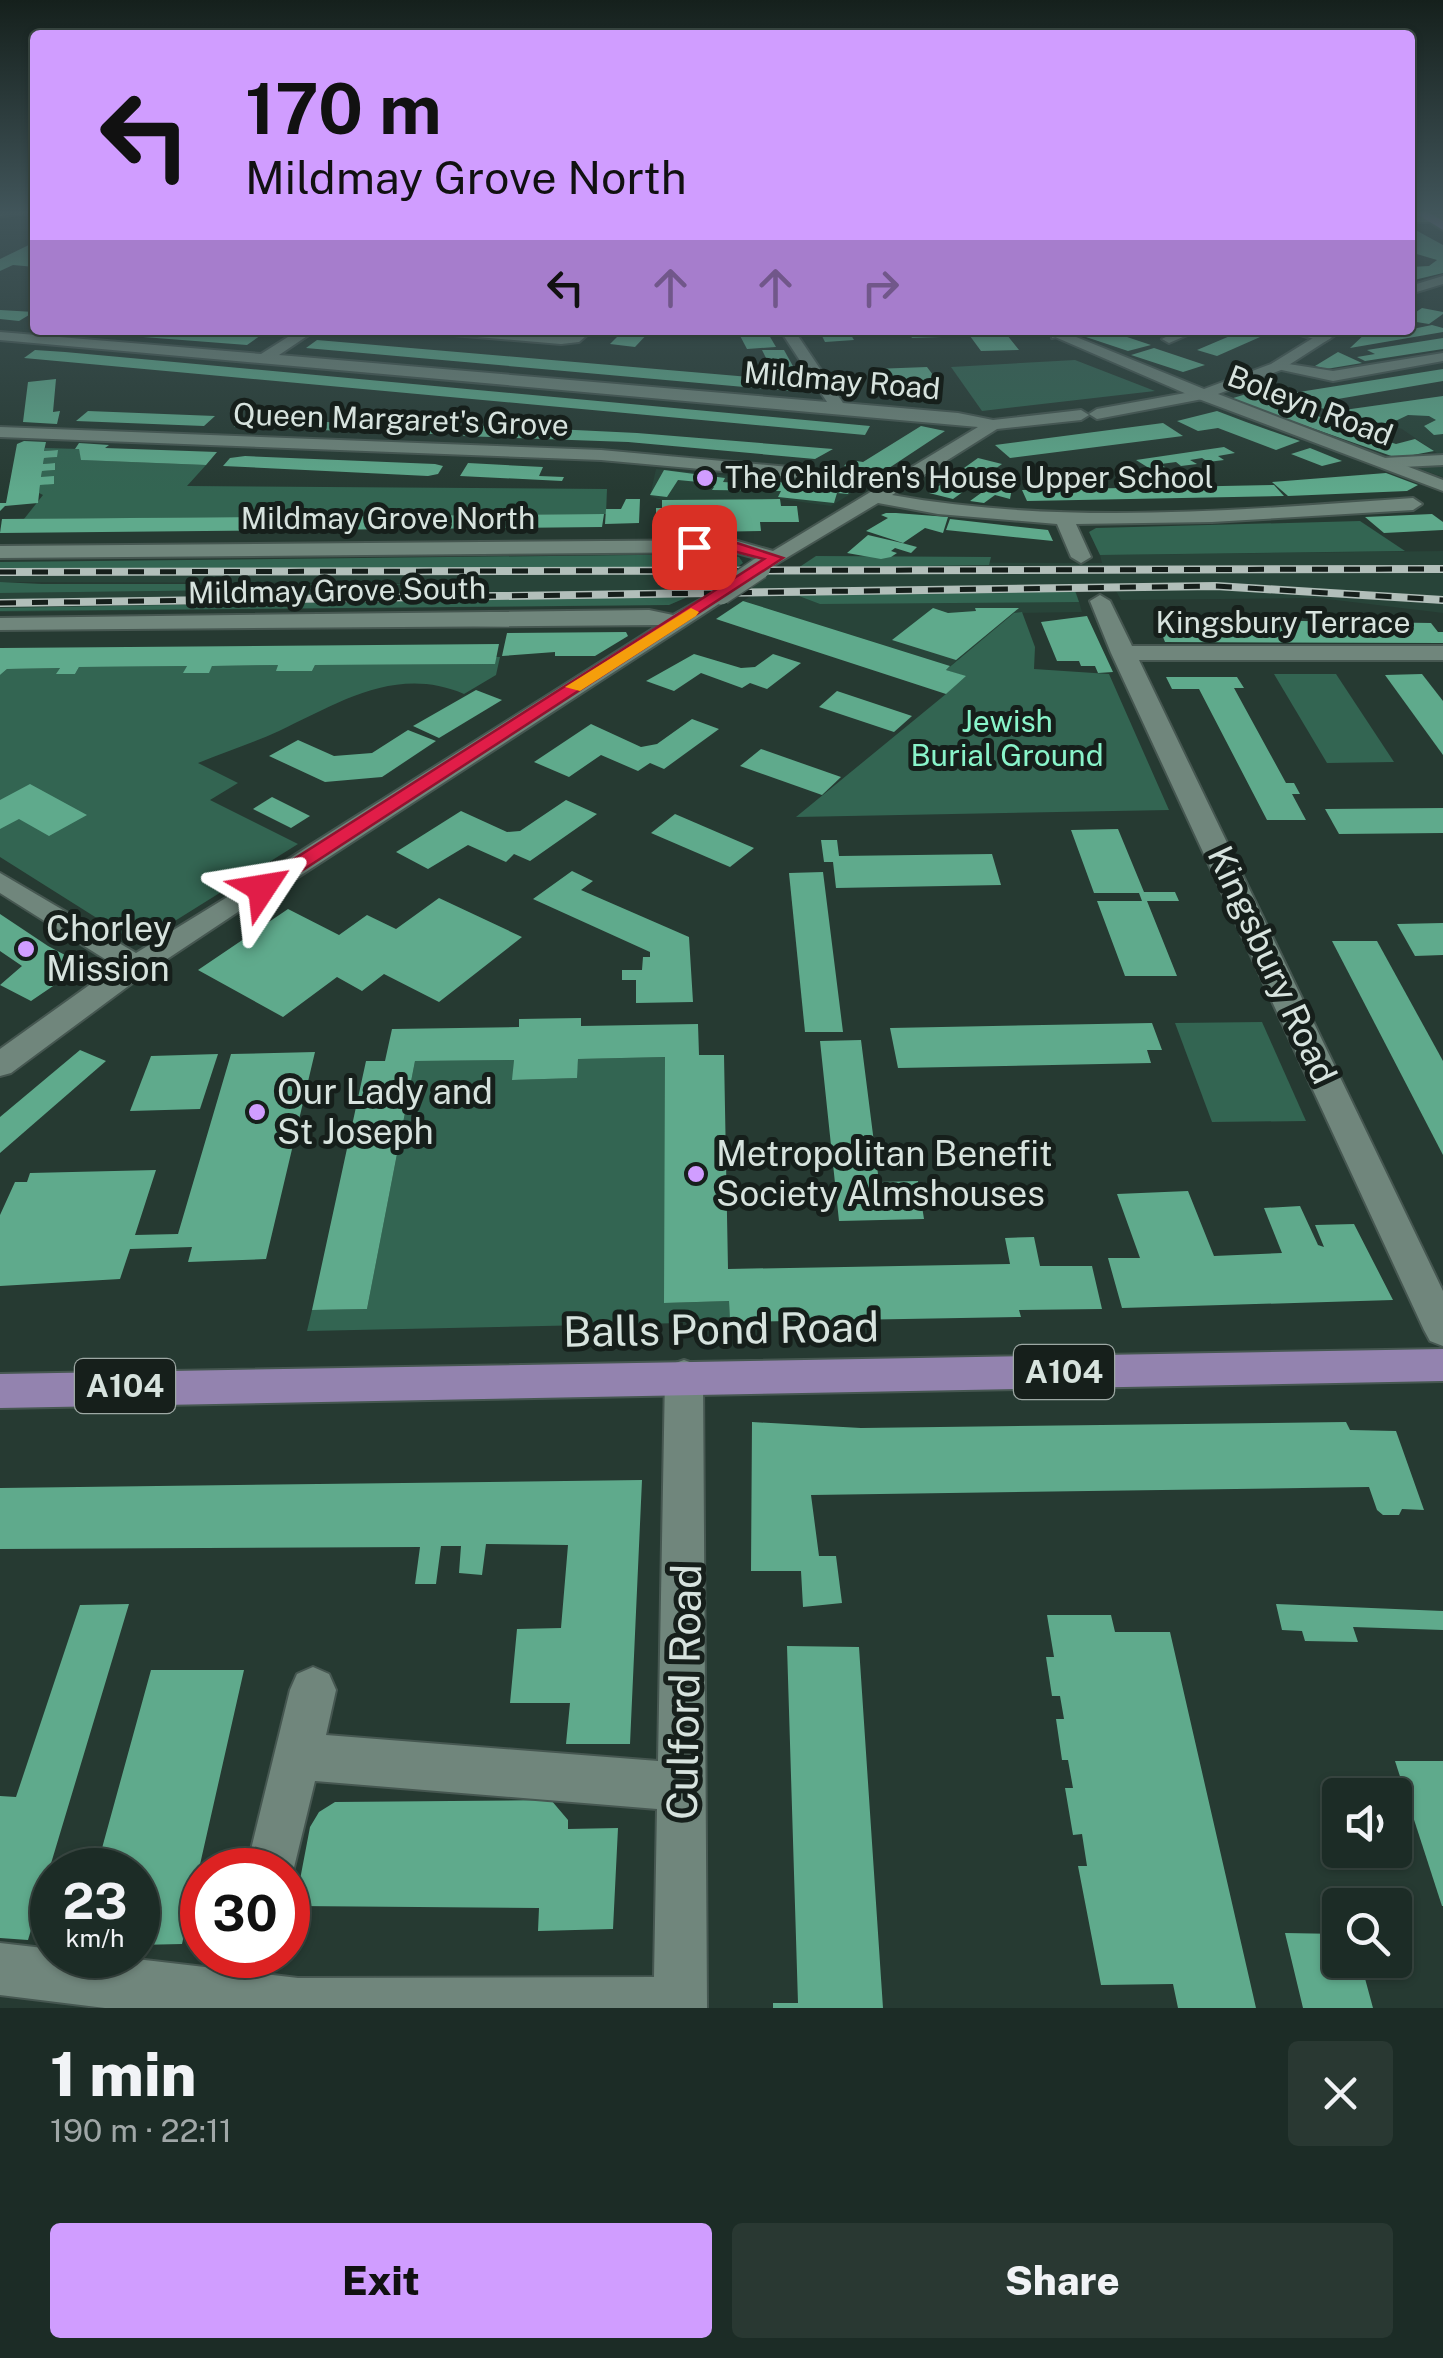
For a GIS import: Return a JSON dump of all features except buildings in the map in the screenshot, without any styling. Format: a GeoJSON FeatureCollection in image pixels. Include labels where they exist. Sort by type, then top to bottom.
{"type":"FeatureCollection","features":[{"type":"Feature","properties":{"kind":"main road","name":"Balls Pond Road"},"geometry":{"type":"LineString","coordinates":[[0,1391],[1443,1365]]}},
{"type":"Feature","properties":{"kind":"street","name":"Mildmay Road"},"geometry":{"type":"LineString","coordinates":[[1,340],[21,330],[30,331]]}},
{"type":"Feature","properties":{"kind":"street","name":"Mildmay Road"},"geometry":{"type":"LineString","coordinates":[[65,335],[266,358],[958,418],[993,425],[1202,395],[1276,366],[1328,335]]}},
{"type":"Feature","properties":{"kind":"street"},"geometry":{"type":"LineString","coordinates":[[266,358],[300,335]]}},
{"type":"Feature","properties":{"kind":"street"},"geometry":{"type":"LineString","coordinates":[[502,335],[561,340],[579,335]]}},
{"type":"Feature","properties":{"kind":"street"},"geometry":{"type":"LineString","coordinates":[[790,335],[836,400],[833,408]]}},
{"type":"Feature","properties":{"kind":"street","name":"Boleyn Road"},"geometry":{"type":"LineString","coordinates":[[1059,335],[1202,395],[1443,486]]}},
{"type":"Feature","properties":{"kind":"street"},"geometry":{"type":"LineString","coordinates":[[1170,339],[1180,335]]}},
{"type":"Feature","properties":{"kind":"street"},"geometry":{"type":"LineString","coordinates":[[1276,366],[1333,376],[1443,357]]}},
{"type":"Feature","properties":{"kind":"street"},"geometry":{"type":"LineString","coordinates":[[0,1065],[136,966],[721,594],[873,488],[895,484],[993,425]]}},
{"type":"Feature","properties":{"kind":"street","name":"Queen Margaret's Grove"},"geometry":{"type":"LineString","coordinates":[[0,432],[375,449],[601,454],[800,473]]}},
{"type":"Feature","properties":{"kind":"street"},"geometry":{"type":"LineString","coordinates":[[1383,463],[1443,460]]}},
{"type":"Feature","properties":{"kind":"street"},"geometry":{"type":"LineString","coordinates":[[873,488],[909,504],[1064,519],[1413,504]]}},
{"type":"Feature","properties":{"kind":"street"},"geometry":{"type":"LineString","coordinates":[[1064,519],[1081,557]]}},
{"type":"Feature","properties":{"kind":"street","name":"Mildmay Grove North"},"geometry":{"type":"LineString","coordinates":[[0,552],[734,546],[768,563]]}},
{"type":"Feature","properties":{"kind":"street","name":"Kingsbury Road"},"geometry":{"type":"LineString","coordinates":[[1100,601],[1443,1330]]}},
{"type":"Feature","properties":{"kind":"street","name":"Mildmay Grove South"},"geometry":{"type":"LineString","coordinates":[[0,624],[649,616],[674,622]]}},
{"type":"Feature","properties":{"kind":"street","name":"Kingsbury Terrace"},"geometry":{"type":"LineString","coordinates":[[1122,653],[1443,653]]}},
{"type":"Feature","properties":{"kind":"street"},"geometry":{"type":"LineString","coordinates":[[0,881],[136,966]]}},
{"type":"Feature","properties":{"kind":"street","name":"Culford Road"},"geometry":{"type":"LineString","coordinates":[[680,2006],[684,1377]]}},
{"type":"Feature","properties":{"kind":"street"},"geometry":{"type":"LineString","coordinates":[[275,1848],[312,1690]]}},
{"type":"Feature","properties":{"kind":"street"},"geometry":{"type":"LineString","coordinates":[[297,1756],[683,1786]]}},
{"type":"Feature","properties":{"kind":"street"},"geometry":{"type":"LineString","coordinates":[[0,1968],[298,2005],[680,2006]]}},
{"type":"Feature","properties":{"kind":"shaded area"},"geometry":{"type":"Polygon","coordinates":[[[1443,396],[1443,477],[1397,461],[1437,453],[1402,429],[1336,411],[1443,396]]]}},
{"type":"Feature","properties":{"kind":"shaded area","name":"The Children's House Upper School"},"geometry":{"type":"Polygon","coordinates":[[[656,469],[860,488],[831,506],[780,499],[662,500],[650,496],[656,469]]]}},
{"type":"Feature","properties":{"kind":"shaded area"},"geometry":{"type":"Polygon","coordinates":[[[1443,551],[1443,613],[1319,598],[1121,600],[1116,591],[1076,591],[1082,612],[1014,613],[950,666],[743,601],[755,593],[692,594],[669,605],[0,612],[0,593],[309,589],[407,583],[0,582],[0,568],[509,568],[723,554],[743,560],[738,568],[798,568],[808,562],[1102,563],[1100,555],[1443,551]]]}},
{"type":"Feature","properties":{"kind":"green space"},"geometry":{"type":"Polygon","coordinates":[[[1075,360],[1155,391],[982,411],[951,367],[1075,360]]]}},
{"type":"Feature","properties":{"kind":"green space"},"geometry":{"type":"Polygon","coordinates":[[[45,448],[79,449],[82,460],[206,465],[187,486],[607,489],[606,514],[24,519],[43,495],[39,493],[40,485],[54,483],[41,477],[42,471],[55,470],[55,463],[43,464],[44,458],[56,457],[57,450],[44,451],[45,448]]]}},
{"type":"Feature","properties":{"kind":"green space"},"geometry":{"type":"Polygon","coordinates":[[[1360,521],[1405,551],[1100,555],[1089,532],[1096,528],[1360,521]]]}},
{"type":"Feature","properties":{"kind":"green space"},"geometry":{"type":"Polygon","coordinates":[[[723,554],[739,557],[743,563],[736,568],[0,568],[0,562],[723,554]]]}},
{"type":"Feature","properties":{"kind":"green space"},"geometry":{"type":"Polygon","coordinates":[[[816,556],[991,557],[989,565],[798,568],[816,556]]]}},
{"type":"Feature","properties":{"kind":"green space"},"geometry":{"type":"Polygon","coordinates":[[[0,582],[42,584],[408,584],[0,593],[0,582]]]}},
{"type":"Feature","properties":{"kind":"green space"},"geometry":{"type":"Polygon","coordinates":[[[1075,591],[1079,602],[820,604],[799,596],[755,595],[1075,591]]]}},
{"type":"Feature","properties":{"kind":"green space"},"geometry":{"type":"Polygon","coordinates":[[[690,596],[669,605],[0,611],[0,608],[690,596]]]}},
{"type":"Feature","properties":{"kind":"green space","name":"Jewish Burial Ground"},"geometry":{"type":"Polygon","coordinates":[[[1022,612],[1035,647],[1034,669],[1109,674],[1169,810],[796,817],[946,694],[964,676],[946,670],[1014,613],[1022,612]]]}},
{"type":"Feature","properties":{"kind":"green space"},"geometry":{"type":"Polygon","coordinates":[[[496,657],[500,657],[496,675],[464,694],[415,684],[368,691],[198,763],[238,783],[210,800],[298,844],[138,944],[0,857],[0,675],[7,669],[60,668],[57,673],[75,674],[79,667],[187,666],[184,672],[208,673],[212,666],[278,665],[277,671],[312,671],[315,665],[494,664],[496,657]]]}},
{"type":"Feature","properties":{"kind":"green space"},"geometry":{"type":"Polygon","coordinates":[[[1274,674],[1336,674],[1394,762],[1327,763],[1274,674]]]}},
{"type":"Feature","properties":{"kind":"green space"},"geometry":{"type":"Polygon","coordinates":[[[1262,1022],[1306,1121],[1212,1122],[1175,1023],[1262,1022]]]}},
{"type":"Feature","properties":{"kind":"green space"},"geometry":{"type":"Polygon","coordinates":[[[665,1057],[665,1303],[729,1301],[730,1322],[307,1331],[312,1310],[367,1309],[415,1061],[514,1060],[513,1080],[576,1078],[578,1059],[665,1057]]]}},
{"type":"Feature","properties":{"kind":"railway"},"geometry":{"type":"LineString","coordinates":[[0,572],[1443,569]]}},
{"type":"Feature","properties":{"kind":"railway"},"geometry":{"type":"LineString","coordinates":[[0,603],[1216,586],[1443,600]]}},
{"type":"Feature","properties":{"kind":"slow traffic"},"geometry":{"type":"LineString","coordinates":[[574,687],[691,612]]}},
{"type":"Feature","properties":{"kind":"place","name":"The Children's House Upper School"},"geometry":{"type":"Point","coordinates":[705,478]}},
{"type":"Feature","properties":{"kind":"place","name":"Chorley Mission"},"geometry":{"type":"Point","coordinates":[26,949]}},
{"type":"Feature","properties":{"kind":"place","name":"Our Lady and St Joseph"},"geometry":{"type":"Point","coordinates":[257,1112]}},
{"type":"Feature","properties":{"kind":"place","name":"Metropolitan Benefit Society Almshouses"},"geometry":{"type":"Point","coordinates":[696,1174]}},
{"type":"Feature","properties":{"kind":"route"},"geometry":{"type":"LineString","coordinates":[[262,888],[776,558],[734,546],[694,547]]}}]}
